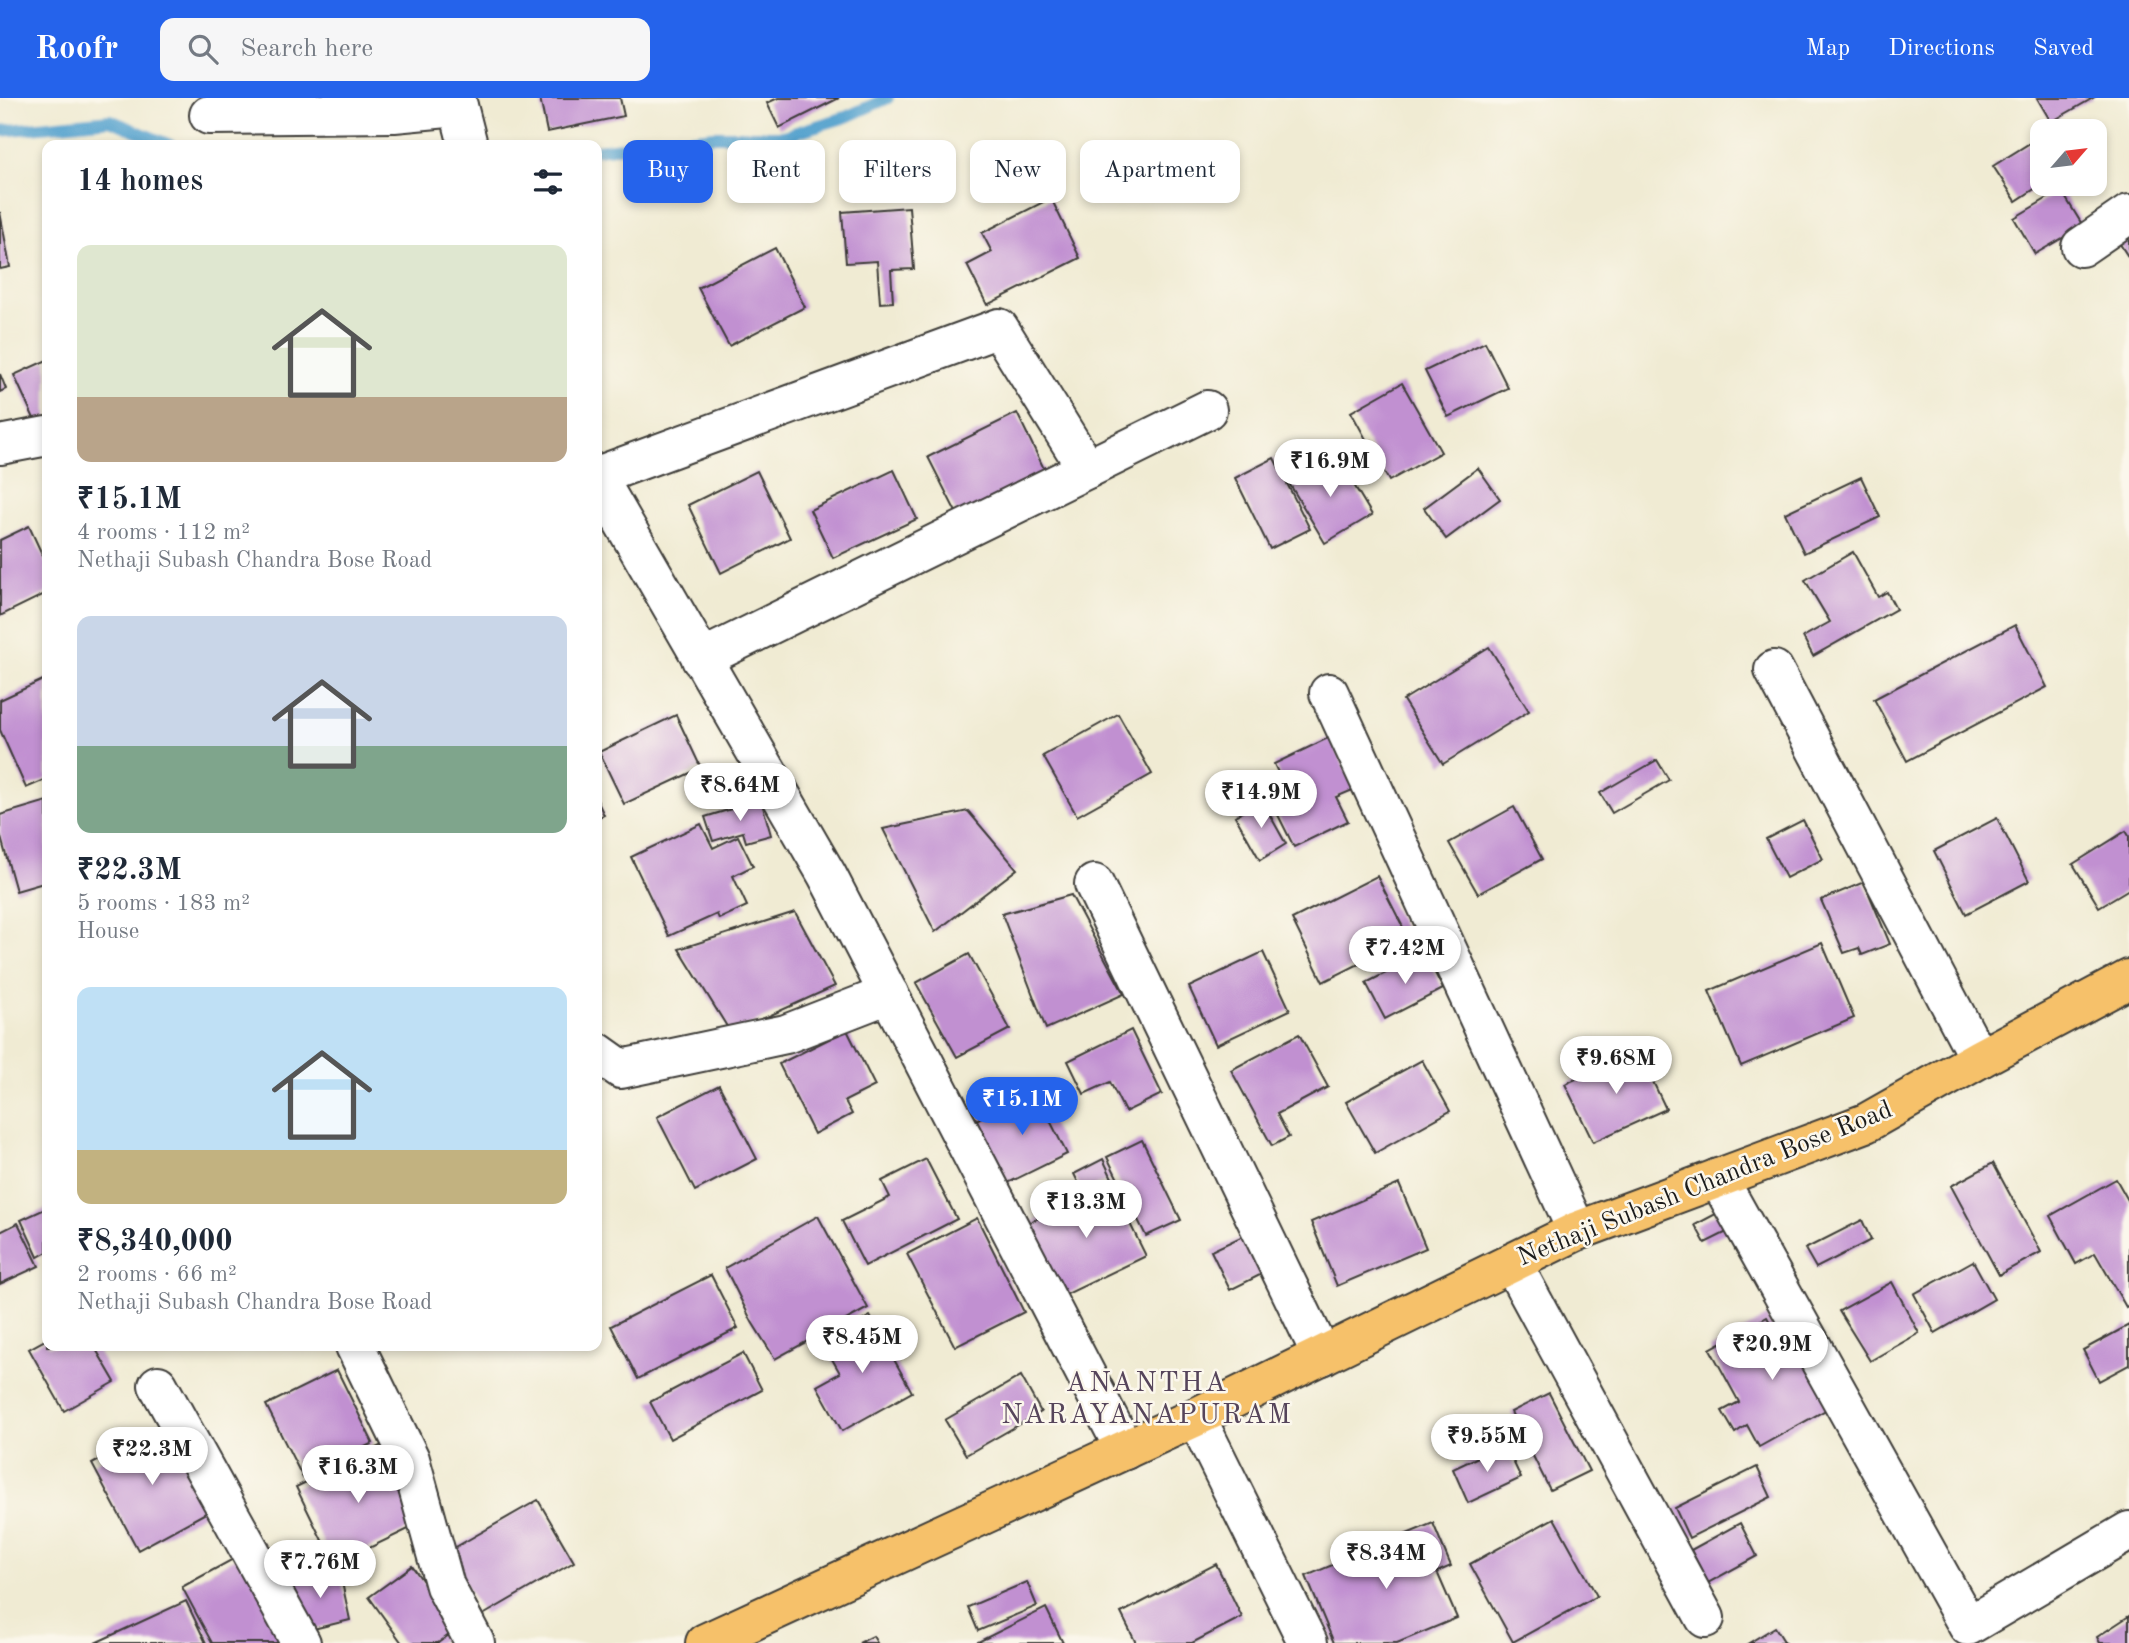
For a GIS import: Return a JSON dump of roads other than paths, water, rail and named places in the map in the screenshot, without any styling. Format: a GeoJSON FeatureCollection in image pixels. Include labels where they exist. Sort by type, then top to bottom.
{"type":"FeatureCollection","features":[{"type":"Feature","properties":{"kind":"main road","name":"Nethaji Subash Chandra Bose Road"},"geometry":{"type":"LineString","coordinates":[[705,1643],[1196,1417],[1577,1231],[1866,1123],[2129,979]]}},
{"type":"Feature","properties":{"kind":"street"},"geometry":{"type":"LineString","coordinates":[[209,115],[394,113],[457,103],[467,140]]}},
{"type":"Feature","properties":{"kind":"street"},"geometry":{"type":"LineString","coordinates":[[2081,247],[2129,214]]}},
{"type":"Feature","properties":{"kind":"street"},"geometry":{"type":"LineString","coordinates":[[602,475],[999,328],[1087,469]]}},
{"type":"Feature","properties":{"kind":"street"},"geometry":{"type":"LineString","coordinates":[[701,659],[1207,410]]}},
{"type":"Feature","properties":{"kind":"street"},"geometry":{"type":"LineString","coordinates":[[0,445],[42,437]]}},
{"type":"Feature","properties":{"kind":"street"},"geometry":{"type":"LineString","coordinates":[[602,486],[827,875],[1125,1450]]}},
{"type":"Feature","properties":{"kind":"street"},"geometry":{"type":"LineString","coordinates":[[1774,670],[1979,1059]]}},
{"type":"Feature","properties":{"kind":"street"},"geometry":{"type":"LineString","coordinates":[[1329,693],[1577,1231]]}},
{"type":"Feature","properties":{"kind":"street"},"geometry":{"type":"LineString","coordinates":[[1094,884],[1322,1356]]}},
{"type":"Feature","properties":{"kind":"street"},"geometry":{"type":"LineString","coordinates":[[602,1056],[621,1069],[786,1034],[889,994]]}},
{"type":"Feature","properties":{"kind":"street"},"geometry":{"type":"LineString","coordinates":[[1718,1178],[1968,1626],[2129,1531]]}},
{"type":"Feature","properties":{"kind":"street"},"geometry":{"type":"LineString","coordinates":[[1512,1263],[1705,1618]]}},
{"type":"Feature","properties":{"kind":"street"},"geometry":{"type":"LineString","coordinates":[[357,1351],[410,1459],[445,1586],[475,1643]]}},
{"type":"Feature","properties":{"kind":"street"},"geometry":{"type":"LineString","coordinates":[[158,1385],[301,1643]]}},
{"type":"Feature","properties":{"kind":"street"},"geometry":{"type":"LineString","coordinates":[[1196,1417],[1308,1643]]}},
{"type":"Feature","properties":{"kind":"waterway"},"geometry":{"type":"LineString","coordinates":[[602,149],[714,136],[784,136],[846,117],[888,98]]}},
{"type":"Feature","properties":{"kind":"waterway"},"geometry":{"type":"LineString","coordinates":[[0,131],[110,120],[158,140]]}},
{"type":"Feature","properties":{"kind":"district","name":"ANANTHA NARAYANAPURAM"},"geometry":{"type":"Point","coordinates":[1147,1400]}}]}
